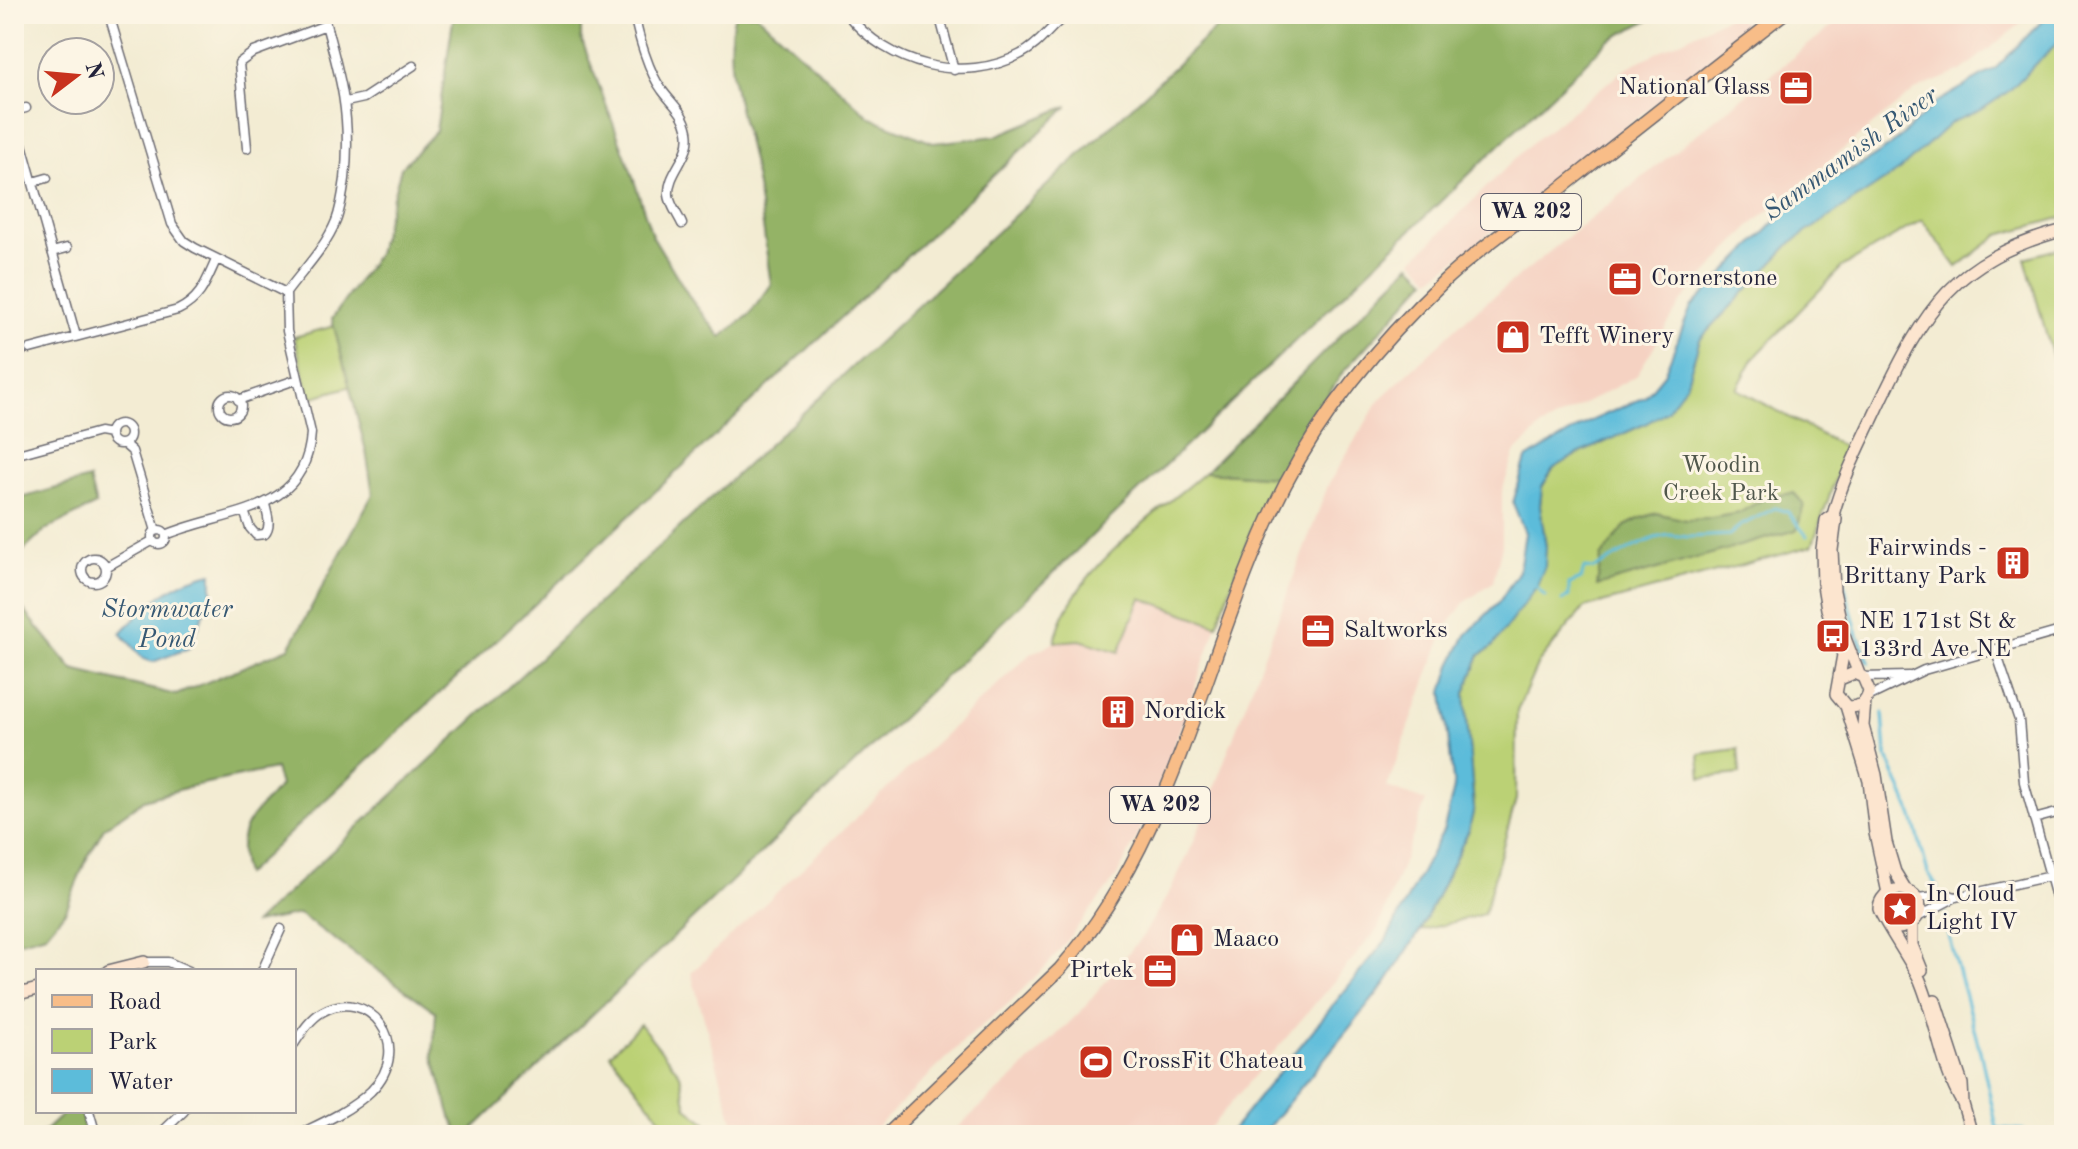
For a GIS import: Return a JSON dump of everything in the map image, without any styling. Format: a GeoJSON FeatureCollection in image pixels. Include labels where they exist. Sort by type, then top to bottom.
{"type":"FeatureCollection","features":[{"type":"Feature","properties":{"kind":"main road","name":"WA 202"},"geometry":{"type":"LineString","coordinates":[[887,1135],[1060,969],[1081,946],[1123,884],[1144,845],[1240,594],[1285,487],[1339,397],[1363,364],[1446,279],[1783,14]]}},
{"type":"Feature","properties":{"kind":"main road"},"geometry":{"type":"LineString","coordinates":[[1888,893],[1875,833],[1869,781],[1846,706],[1836,694],[1843,655],[1827,609],[1822,572],[1826,520],[1833,515],[1850,465],[1905,349],[1925,317],[1951,287],[1983,262],[2025,240],[2064,230]]}},
{"type":"Feature","properties":{"kind":"main road"},"geometry":{"type":"LineString","coordinates":[[1833,515],[1836,519],[1832,550],[1834,591],[1843,633],[1861,676],[1869,686],[1864,732],[1876,775],[1886,842],[1895,872],[1906,890],[1916,898],[1920,911],[1915,921],[1912,945],[1962,1084],[1963,1104],[1972,1135]]}},
{"type":"Feature","properties":{"kind":"main road"},"geometry":{"type":"LineString","coordinates":[[1840,679],[1848,674],[1861,676]]}},
{"type":"Feature","properties":{"kind":"main road"},"geometry":{"type":"LineString","coordinates":[[1846,706],[1856,707],[1867,699]]}},
{"type":"Feature","properties":{"kind":"main road"},"geometry":{"type":"LineString","coordinates":[[1906,890],[1888,893],[1883,897],[1879,910],[1919,978],[1952,1086],[1963,1104]]}},
{"type":"Feature","properties":{"kind":"main road"},"geometry":{"type":"LineString","coordinates":[[1890,927],[1903,929],[1915,921]]}},
{"type":"Feature","properties":{"kind":"main road"},"geometry":{"type":"LineString","coordinates":[[116,969],[144,962]]}},
{"type":"Feature","properties":{"kind":"main road"},"geometry":{"type":"LineString","coordinates":[[14,995],[36,990]]}},
{"type":"Feature","properties":{"kind":"street"},"geometry":{"type":"LineString","coordinates":[[166,535],[265,504],[294,480],[310,450],[311,433],[285,318],[286,293],[325,241],[336,221],[342,199],[346,166],[346,102],[323,14]]}},
{"type":"Feature","properties":{"kind":"street"},"geometry":{"type":"LineString","coordinates":[[634,14],[661,89],[680,108],[688,130],[687,150],[669,194],[682,224]]}},
{"type":"Feature","properties":{"kind":"street"},"geometry":{"type":"LineString","coordinates":[[847,14],[871,37],[899,54],[925,65],[954,70],[986,67],[1022,54],[1039,43],[1051,20],[1068,14]]}},
{"type":"Feature","properties":{"kind":"street"},"geometry":{"type":"LineString","coordinates":[[939,14],[954,70]]}},
{"type":"Feature","properties":{"kind":"street"},"geometry":{"type":"LineString","coordinates":[[112,16],[172,224],[184,241],[286,293]]}},
{"type":"Feature","properties":{"kind":"street"},"geometry":{"type":"LineString","coordinates":[[247,148],[239,63],[254,52],[326,25]]}},
{"type":"Feature","properties":{"kind":"street"},"geometry":{"type":"LineString","coordinates":[[346,102],[364,98],[413,66]]}},
{"type":"Feature","properties":{"kind":"street"},"geometry":{"type":"LineString","coordinates":[[26,108],[14,113],[76,336]]}},
{"type":"Feature","properties":{"kind":"street"},"geometry":{"type":"LineString","coordinates":[[33,182],[47,178]]}},
{"type":"Feature","properties":{"kind":"street"},"geometry":{"type":"LineString","coordinates":[[52,252],[67,248]]}},
{"type":"Feature","properties":{"kind":"street"},"geometry":{"type":"LineString","coordinates":[[22,351],[189,305],[202,292],[216,260]]}},
{"type":"Feature","properties":{"kind":"street"},"geometry":{"type":"LineString","coordinates":[[238,400],[298,379]]}},
{"type":"Feature","properties":{"kind":"street"},"geometry":{"type":"LineString","coordinates":[[110,434],[115,425],[126,425],[131,436],[124,444]]}},
{"type":"Feature","properties":{"kind":"street"},"geometry":{"type":"LineString","coordinates":[[14,455],[99,432],[110,434],[115,442],[124,444],[132,451],[156,531]]}},
{"type":"Feature","properties":{"kind":"street"},"geometry":{"type":"LineString","coordinates":[[244,511],[256,535],[265,534],[269,530],[269,520],[265,504]]}},
{"type":"Feature","properties":{"kind":"street"},"geometry":{"type":"LineString","coordinates":[[156,531],[163,531],[166,535]]}},
{"type":"Feature","properties":{"kind":"street"},"geometry":{"type":"LineString","coordinates":[[152,541],[156,531]]}},
{"type":"Feature","properties":{"kind":"street"},"geometry":{"type":"LineString","coordinates":[[152,541],[160,544],[166,540],[166,535]]}},
{"type":"Feature","properties":{"kind":"street"},"geometry":{"type":"LineString","coordinates":[[106,567],[152,541]]}},
{"type":"Feature","properties":{"kind":"street"},"geometry":{"type":"LineString","coordinates":[[1867,699],[1910,676],[2064,630]]}},
{"type":"Feature","properties":{"kind":"street"},"geometry":{"type":"LineString","coordinates":[[1995,649],[2019,720],[2020,761],[2064,926]]}},
{"type":"Feature","properties":{"kind":"street"},"geometry":{"type":"LineString","coordinates":[[1861,676],[1910,676]]}},
{"type":"Feature","properties":{"kind":"street"},"geometry":{"type":"LineString","coordinates":[[2034,819],[2064,811]]}},
{"type":"Feature","properties":{"kind":"street"},"geometry":{"type":"LineString","coordinates":[[1915,921],[1956,897],[2064,873]]}},
{"type":"Feature","properties":{"kind":"street"},"geometry":{"type":"LineString","coordinates":[[1916,898],[1956,897]]}},
{"type":"Feature","properties":{"kind":"street"},"geometry":{"type":"LineString","coordinates":[[263,969],[281,929]]}},
{"type":"Feature","properties":{"kind":"street"},"geometry":{"type":"LineString","coordinates":[[144,962],[168,962],[184,969]]}},
{"type":"Feature","properties":{"kind":"street"},"geometry":{"type":"LineString","coordinates":[[296,1041],[307,1024],[320,1013],[340,1006],[366,1010],[387,1033],[391,1046],[389,1063],[371,1091],[331,1119],[297,1135]]}},
{"type":"Feature","properties":{"kind":"street"},"geometry":{"type":"LineString","coordinates":[[90,1113],[96,1135]]}},
{"type":"Feature","properties":{"kind":"street"},"geometry":{"type":"LineString","coordinates":[[159,1135],[182,1113]]}},
{"type":"Feature","properties":{"kind":"shaded area"},"geometry":{"type":"Polygon","coordinates":[[[1734,14],[1751,29],[1431,279],[1413,260],[1529,145],[1626,68],[1734,14]]]}},
{"type":"Feature","properties":{"kind":"shaded area"},"geometry":{"type":"Polygon","coordinates":[[[1847,14],[2033,14],[1961,71],[1915,90],[1750,226],[1682,301],[1636,376],[1541,427],[1515,453],[1502,491],[1502,546],[1493,582],[1464,603],[1445,629],[1387,787],[1426,801],[1378,929],[1204,1135],[949,1135],[1084,1008],[1144,934],[1169,893],[1193,844],[1329,483],[1380,399],[1469,316],[1847,14]]]}},
{"type":"Feature","properties":{"kind":"shaded area"},"geometry":{"type":"Polygon","coordinates":[[[1140,597],[1217,625],[1171,754],[1136,840],[1117,876],[1051,961],[869,1135],[737,1135],[691,973],[1030,654],[1055,642],[1079,640],[1119,652],[1140,597]]]}},
{"type":"Feature","properties":{"kind":"green space"},"geometry":{"type":"Polygon","coordinates":[[[454,14],[581,14],[581,38],[652,235],[692,301],[721,337],[749,315],[771,285],[755,176],[732,69],[731,32],[735,14],[756,14],[871,118],[933,143],[996,136],[1068,106],[245,875],[241,846],[243,835],[253,816],[280,786],[275,769],[192,786],[144,800],[104,828],[85,862],[66,910],[46,934],[14,943],[14,598],[73,670],[176,695],[289,648],[373,494],[366,451],[332,319],[377,254],[401,168],[436,131],[454,14]]]}},
{"type":"Feature","properties":{"kind":"green space"},"geometry":{"type":"Polygon","coordinates":[[[1231,14],[1660,14],[1608,41],[467,1135],[460,1135],[451,1117],[433,1055],[436,1012],[299,914],[255,923],[1231,14]]]}},
{"type":"Feature","properties":{"kind":"green space","name":"Woodin Creek Park"},"geometry":{"type":"Polygon","coordinates":[[[2064,15],[2064,217],[1999,235],[1957,267],[1922,220],[1842,267],[1753,359],[1737,389],[1846,448],[1812,546],[1584,608],[1538,663],[1517,711],[1516,799],[1484,914],[1420,931],[1469,830],[1474,808],[1465,693],[1480,655],[1492,646],[1506,625],[1546,547],[1540,506],[1542,487],[1553,469],[1576,455],[1645,424],[1686,385],[1700,339],[1792,242],[2064,15]]]}},
{"type":"Feature","properties":{"kind":"green space"},"geometry":{"type":"Polygon","coordinates":[[[2064,247],[2064,397],[2025,258],[2064,247]]]}},
{"type":"Feature","properties":{"kind":"green space"},"geometry":{"type":"Polygon","coordinates":[[[1411,264],[1427,279],[1343,372],[1276,477],[1205,472],[1411,264]]]}},
{"type":"Feature","properties":{"kind":"green space"},"geometry":{"type":"Polygon","coordinates":[[[338,325],[355,385],[310,398],[294,337],[338,325]]]}},
{"type":"Feature","properties":{"kind":"green space"},"geometry":{"type":"Polygon","coordinates":[[[1205,472],[1276,477],[1257,514],[1217,625],[1141,598],[1119,652],[1080,640],[1055,642],[1063,617],[1076,593],[1095,570],[1139,527],[1205,472]]]}},
{"type":"Feature","properties":{"kind":"green space"},"geometry":{"type":"Polygon","coordinates":[[[89,479],[96,505],[45,530],[14,560],[14,500],[89,479]]]}},
{"type":"Feature","properties":{"kind":"green space"},"geometry":{"type":"Polygon","coordinates":[[[1794,493],[1804,504],[1797,530],[1597,586],[1601,557],[1625,526],[1639,519],[1656,513],[1686,520],[1706,519],[1739,513],[1768,496],[1794,493]]]}},
{"type":"Feature","properties":{"kind":"green space"},"geometry":{"type":"Polygon","coordinates":[[[1738,749],[1740,774],[1701,778],[1699,754],[1738,749]]]}},
{"type":"Feature","properties":{"kind":"green space"},"geometry":{"type":"Polygon","coordinates":[[[640,1024],[680,1074],[687,1108],[707,1123],[708,1135],[674,1135],[610,1054],[640,1024]]]}},
{"type":"Feature","properties":{"kind":"green space"},"geometry":{"type":"Polygon","coordinates":[[[64,1113],[81,1113],[85,1135],[40,1135],[64,1113]]]}},
{"type":"Feature","properties":{"kind":"water"},"geometry":{"type":"Polygon","coordinates":[[[2049,14],[2064,14],[2064,36],[2009,91],[1981,110],[1952,122],[1900,170],[1792,242],[1700,339],[1686,385],[1667,411],[1553,469],[1542,487],[1540,506],[1546,547],[1545,566],[1537,586],[1492,647],[1480,655],[1465,693],[1474,808],[1469,830],[1420,931],[1386,983],[1262,1135],[1228,1135],[1386,940],[1444,829],[1454,788],[1443,692],[1451,665],[1466,635],[1499,602],[1519,571],[1525,533],[1513,503],[1526,459],[1591,421],[1645,397],[1664,374],[1691,307],[1785,212],[1824,182],[1890,146],[1937,102],[1996,68],[2049,14]]]}},
{"type":"Feature","properties":{"kind":"water","name":"Stormwater Pond"},"geometry":{"type":"Polygon","coordinates":[[[212,573],[212,595],[189,648],[153,662],[143,659],[121,633],[162,595],[185,581],[212,573]]]}},
{"type":"Feature","properties":{"kind":"waterway"},"geometry":{"type":"LineString","coordinates":[[1562,601],[1569,596],[1569,584],[1581,579],[1584,568],[1594,569],[1655,538],[1669,535],[1729,535],[1775,508],[1788,512],[1807,536]]}},
{"type":"Feature","properties":{"kind":"waterway"},"geometry":{"type":"LineString","coordinates":[[1844,583],[1858,636],[1869,662]]}},
{"type":"Feature","properties":{"kind":"waterway"},"geometry":{"type":"LineString","coordinates":[[1534,584],[1545,596]]}},
{"type":"Feature","properties":{"kind":"waterway"},"geometry":{"type":"LineString","coordinates":[[1883,713],[1886,754],[1913,817],[1928,873],[1937,887]]}},
{"type":"Feature","properties":{"kind":"waterway"},"geometry":{"type":"LineString","coordinates":[[1946,914],[1946,927],[1980,1051],[1997,1128],[2023,1130],[2027,1135]]}},
{"type":"Feature","properties":{"kind":"place","name":"National Glass"},"geometry":{"type":"Point","coordinates":[1796,88]}},
{"type":"Feature","properties":{"kind":"place","name":"Cornerstone"},"geometry":{"type":"Point","coordinates":[1625,279]}},
{"type":"Feature","properties":{"kind":"place","name":"Tefft Winery"},"geometry":{"type":"Point","coordinates":[1513,337]}},
{"type":"Feature","properties":{"kind":"place","name":"Fairwinds - Brittany Park"},"geometry":{"type":"Point","coordinates":[2013,563]}},
{"type":"Feature","properties":{"kind":"place","name":"Saltworks"},"geometry":{"type":"Point","coordinates":[1318,631]}},
{"type":"Feature","properties":{"kind":"place","name":"NE 171st St & 133rd Ave NE"},"geometry":{"type":"Point","coordinates":[1833,636]}},
{"type":"Feature","properties":{"kind":"place","name":"Nordick"},"geometry":{"type":"Point","coordinates":[1118,712]}},
{"type":"Feature","properties":{"kind":"place","name":"In Cloud Light IV"},"geometry":{"type":"Point","coordinates":[1900,909]}},
{"type":"Feature","properties":{"kind":"place","name":"Maaco"},"geometry":{"type":"Point","coordinates":[1187,940]}},
{"type":"Feature","properties":{"kind":"place","name":"Pirtek"},"geometry":{"type":"Point","coordinates":[1160,971]}},
{"type":"Feature","properties":{"kind":"place","name":"CrossFit Chateau"},"geometry":{"type":"Point","coordinates":[1096,1062]}},
{"type":"Feature","properties":{"kind":"water label","name":"Sammamish River"},"geometry":{"type":"Point","coordinates":[1851,154]}}]}
